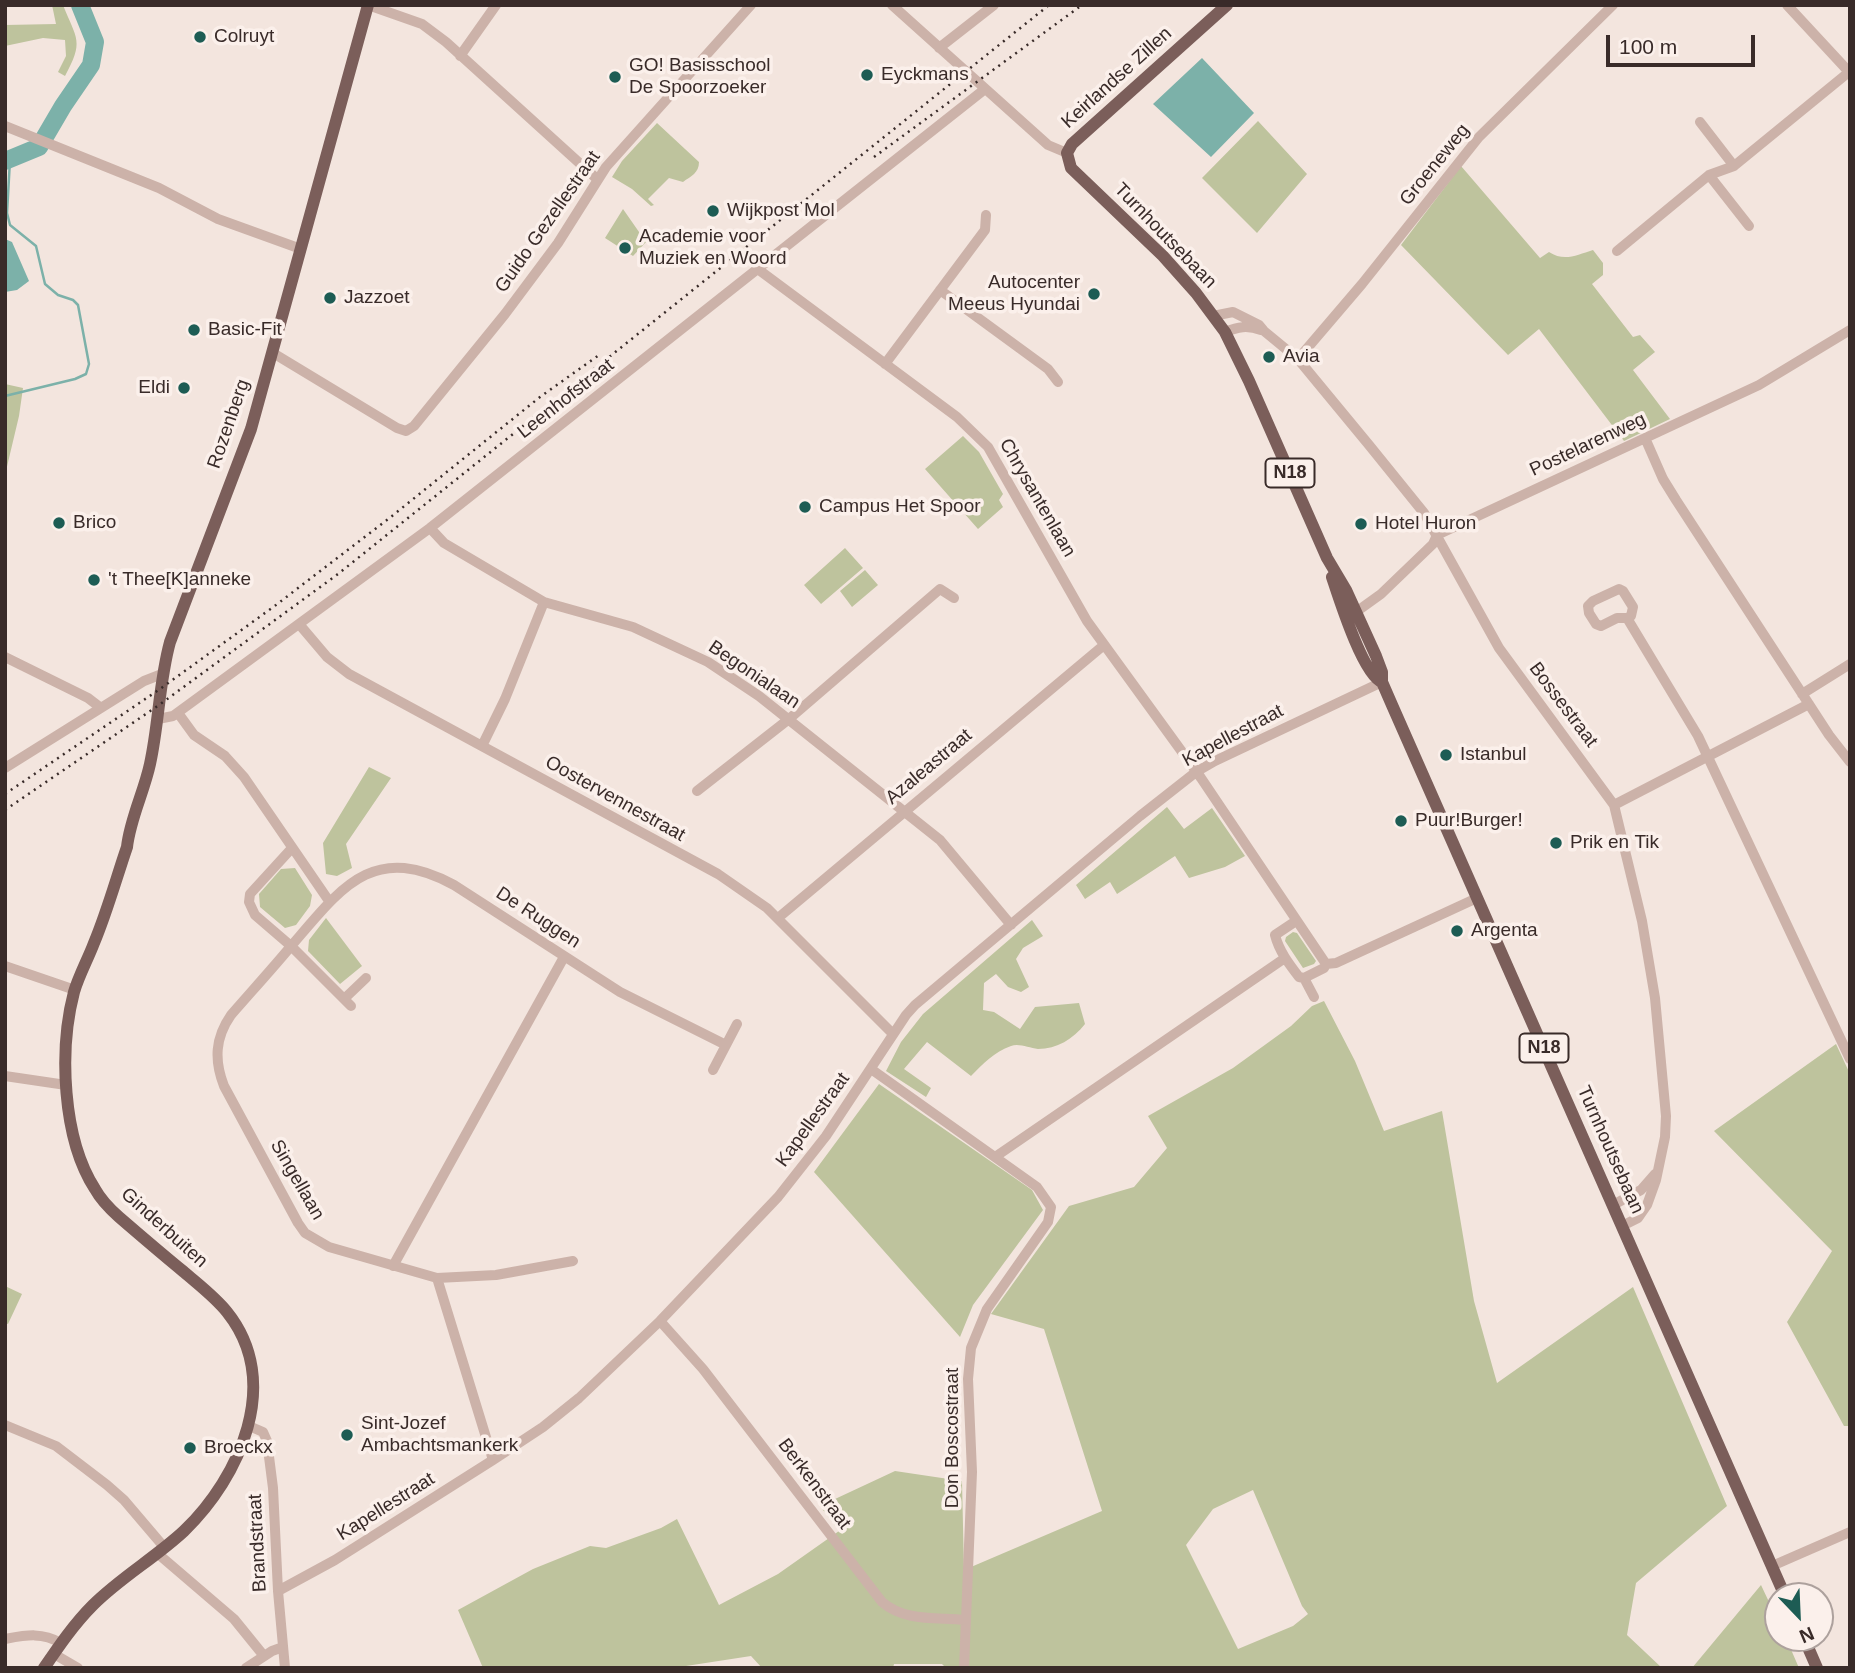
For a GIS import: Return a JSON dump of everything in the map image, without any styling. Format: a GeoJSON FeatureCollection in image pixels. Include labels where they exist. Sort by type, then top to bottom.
{"type":"FeatureCollection","features":[{"type":"Feature","properties":{"kind":"main road","name":"Rozenberg"},"geometry":{"type":"LineString","coordinates":[[162,674],[178,614],[251,429],[368,5]]}},
{"type":"Feature","properties":{"kind":"main road","name":"Keirlandse Zillen"},"geometry":{"type":"LineString","coordinates":[[1067,153],[1072,144],[1227,5]]}},
{"type":"Feature","properties":{"kind":"main road","name":"Turnhoutsebaan"},"geometry":{"type":"LineString","coordinates":[[1067,153],[1071,168],[1163,256],[1213,316],[1249,381],[1327,558],[1356,612],[1380,667],[1382,682],[1779,1582]]}},
{"type":"Feature","properties":{"kind":"main road","name":"Turnhoutsebaan"},"geometry":{"type":"LineString","coordinates":[[1327,558],[1342,607],[1365,662],[1373,676],[1382,682]]}},
{"type":"Feature","properties":{"kind":"main road","name":"Ginderbuiten"},"geometry":{"type":"LineString","coordinates":[[44,1668],[57,1648],[94,1605],[194,1520],[219,1490],[249,1426],[252,1409],[252,1373],[241,1335],[220,1304],[119,1217],[95,1189],[84,1167],[71,1125],[66,1086],[67,1037],[75,990],[127,847],[148,774],[158,719],[162,674]]}},
{"type":"Feature","properties":{"kind":"street"},"geometry":{"type":"LineString","coordinates":[[368,5],[422,24],[597,179]]}},
{"type":"Feature","properties":{"kind":"street"},"geometry":{"type":"LineString","coordinates":[[460,56],[496,5]]}},
{"type":"Feature","properties":{"kind":"street","name":"Guido Gezellestraat"},"geometry":{"type":"LineString","coordinates":[[273,353],[397,428],[406,431],[414,426],[505,314],[570,226],[597,179],[751,5]]}},
{"type":"Feature","properties":{"kind":"street","name":"N18"},"geometry":{"type":"LineString","coordinates":[[892,5],[985,89]]}},
{"type":"Feature","properties":{"kind":"street"},"geometry":{"type":"LineString","coordinates":[[939,48],[994,5]]}},
{"type":"Feature","properties":{"kind":"street","name":"Groeneweg"},"geometry":{"type":"LineString","coordinates":[[1298,359],[1387,253],[1479,136],[1613,5]]}},
{"type":"Feature","properties":{"kind":"street"},"geometry":{"type":"LineString","coordinates":[[1617,251],[1709,175],[1734,166],[1850,72],[1793,7]]}},
{"type":"Feature","properties":{"kind":"street","name":"Turnhoutsebaan"},"geometry":{"type":"LineString","coordinates":[[985,89],[1048,145],[1067,153]]}},
{"type":"Feature","properties":{"kind":"street","name":"Leenhofstraat"},"geometry":{"type":"LineString","coordinates":[[158,719],[169,718],[178,713],[430,528],[985,89]]}},
{"type":"Feature","properties":{"kind":"street"},"geometry":{"type":"LineString","coordinates":[[1700,122],[1734,166]]}},
{"type":"Feature","properties":{"kind":"street"},"geometry":{"type":"LineString","coordinates":[[5,126],[159,188],[218,219],[301,249]]}},
{"type":"Feature","properties":{"kind":"street"},"geometry":{"type":"LineString","coordinates":[[1709,175],[1749,226]]}},
{"type":"Feature","properties":{"kind":"street"},"geometry":{"type":"LineString","coordinates":[[885,364],[985,230],[986,215]]}},
{"type":"Feature","properties":{"kind":"street","name":"Chrysantenlaan"},"geometry":{"type":"LineString","coordinates":[[759,270],[957,417],[988,447],[1087,621],[1196,772],[1326,964]]}},
{"type":"Feature","properties":{"kind":"street"},"geometry":{"type":"LineString","coordinates":[[940,290],[1048,369],[1058,382]]}},
{"type":"Feature","properties":{"kind":"street","name":"Bossestraat"},"geometry":{"type":"LineString","coordinates":[[1213,316],[1233,312],[1250,318],[1298,359],[1424,513],[1499,648],[1614,805],[1636,892],[1655,998],[1666,1116],[1665,1137],[1656,1180],[1643,1212],[1638,1218],[1622,1226]]}},
{"type":"Feature","properties":{"kind":"street"},"geometry":{"type":"LineString","coordinates":[[1224,332],[1250,326],[1264,331]]}},
{"type":"Feature","properties":{"kind":"street","name":"Postelarenweg"},"geometry":{"type":"LineString","coordinates":[[1356,612],[1381,594],[1433,544],[1437,535],[1759,385],[1850,330]]}},
{"type":"Feature","properties":{"kind":"street"},"geometry":{"type":"LineString","coordinates":[[1645,438],[1670,490],[1802,694],[1850,762]]}},
{"type":"Feature","properties":{"kind":"street","name":"Begonialaan"},"geometry":{"type":"LineString","coordinates":[[430,528],[444,543],[544,602],[633,627],[686,651],[726,674],[789,719],[947,847],[1010,925]]}},
{"type":"Feature","properties":{"kind":"street"},"geometry":{"type":"LineString","coordinates":[[697,791],[789,719],[940,589],[954,598]]}},
{"type":"Feature","properties":{"kind":"street"},"geometry":{"type":"LineString","coordinates":[[1619,589],[1633,607],[1627,618],[1617,618],[1605,625],[1596,624],[1588,606],[1592,601],[1619,589]]}},
{"type":"Feature","properties":{"kind":"street"},"geometry":{"type":"LineString","coordinates":[[482,746],[505,699],[544,602]]}},
{"type":"Feature","properties":{"kind":"street"},"geometry":{"type":"LineString","coordinates":[[1627,618],[1698,736],[1850,1059]]}},
{"type":"Feature","properties":{"kind":"street","name":"Oostervennestraat"},"geometry":{"type":"LineString","coordinates":[[299,624],[336,665],[718,874],[778,918],[893,1034]]}},
{"type":"Feature","properties":{"kind":"street","name":"Azaleastraat"},"geometry":{"type":"LineString","coordinates":[[778,918],[1104,645]]}},
{"type":"Feature","properties":{"kind":"street"},"geometry":{"type":"LineString","coordinates":[[5,657],[88,698],[101,708]]}},
{"type":"Feature","properties":{"kind":"street"},"geometry":{"type":"LineString","coordinates":[[1802,694],[1850,664]]}},
{"type":"Feature","properties":{"kind":"street"},"geometry":{"type":"LineString","coordinates":[[5,768],[144,681],[162,674]]}},
{"type":"Feature","properties":{"kind":"street","name":"Kapellestraat"},"geometry":{"type":"LineString","coordinates":[[278,1591],[335,1560],[561,1414],[660,1321],[778,1197],[826,1136],[915,1005],[1140,816],[1196,772],[1382,682]]}},
{"type":"Feature","properties":{"kind":"street"},"geometry":{"type":"LineString","coordinates":[[1614,805],[1809,704]]}},
{"type":"Feature","properties":{"kind":"street"},"geometry":{"type":"LineString","coordinates":[[178,713],[194,735],[225,756],[244,777],[329,901]]}},
{"type":"Feature","properties":{"kind":"street"},"geometry":{"type":"LineString","coordinates":[[292,849],[250,894],[249,902],[255,915],[291,946],[348,1003],[366,978]]}},
{"type":"Feature","properties":{"kind":"street","name":"De Ruggen"},"geometry":{"type":"LineString","coordinates":[[291,946],[329,901],[352,881],[378,870],[408,867],[432,873],[620,992],[726,1045]]}},
{"type":"Feature","properties":{"kind":"street"},"geometry":{"type":"LineString","coordinates":[[1296,921],[1275,935],[1285,958],[1299,977],[1304,978],[1324,968],[1326,964],[1336,963],[1477,898]]}},
{"type":"Feature","properties":{"kind":"street","name":"Singellaan"},"geometry":{"type":"LineString","coordinates":[[291,946],[221,1028],[217,1068],[283,1197],[306,1233],[329,1247],[437,1278],[496,1275],[573,1261]]}},
{"type":"Feature","properties":{"kind":"street"},"geometry":{"type":"LineString","coordinates":[[393,1266],[564,957]]}},
{"type":"Feature","properties":{"kind":"street"},"geometry":{"type":"LineString","coordinates":[[995,1157],[1285,958]]}},
{"type":"Feature","properties":{"kind":"street"},"geometry":{"type":"LineString","coordinates":[[5,966],[75,990]]}},
{"type":"Feature","properties":{"kind":"street"},"geometry":{"type":"LineString","coordinates":[[1304,978],[1314,997]]}},
{"type":"Feature","properties":{"kind":"street"},"geometry":{"type":"LineString","coordinates":[[713,1070],[737,1024]]}},
{"type":"Feature","properties":{"kind":"street","name":"Don Boscostraat"},"geometry":{"type":"LineString","coordinates":[[871,1069],[1037,1187],[1051,1207],[1048,1222],[987,1308],[971,1349],[968,1379],[972,1472],[964,1668]]}},
{"type":"Feature","properties":{"kind":"street"},"geometry":{"type":"LineString","coordinates":[[5,1076],[66,1086]]}},
{"type":"Feature","properties":{"kind":"street"},"geometry":{"type":"LineString","coordinates":[[1613,1205],[1641,1190],[1657,1170]]}},
{"type":"Feature","properties":{"kind":"street"},"geometry":{"type":"LineString","coordinates":[[437,1278],[493,1460]]}},
{"type":"Feature","properties":{"kind":"street","name":"Berkenstraat"},"geometry":{"type":"LineString","coordinates":[[660,1321],[704,1369],[882,1602],[891,1610],[906,1616],[965,1620]]}},
{"type":"Feature","properties":{"kind":"street"},"geometry":{"type":"LineString","coordinates":[[5,1425],[57,1446],[124,1500],[161,1550],[234,1619],[264,1656]]}},
{"type":"Feature","properties":{"kind":"street","name":"Brandstraat"},"geometry":{"type":"LineString","coordinates":[[249,1426],[263,1432],[267,1441],[273,1488],[285,1668]]}},
{"type":"Feature","properties":{"kind":"street"},"geometry":{"type":"LineString","coordinates":[[1772,1566],[1850,1532]]}},
{"type":"Feature","properties":{"kind":"street"},"geometry":{"type":"LineString","coordinates":[[5,1639],[38,1634],[49,1636],[57,1648],[78,1668]]}},
{"type":"Feature","properties":{"kind":"street"},"geometry":{"type":"LineString","coordinates":[[246,1668],[283,1647]]}},
{"type":"Feature","properties":{"kind":"green space"},"geometry":{"type":"Polygon","coordinates":[[[52,5],[63,5],[75,34],[75,55],[65,76],[58,72],[66,56],[65,40],[43,38],[5,46],[5,25],[56,24],[52,5]]]}},
{"type":"Feature","properties":{"kind":"green space"},"geometry":{"type":"Polygon","coordinates":[[[1258,121],[1307,174],[1257,233],[1202,178],[1258,121]]]}},
{"type":"Feature","properties":{"kind":"green space"},"geometry":{"type":"Polygon","coordinates":[[[657,123],[699,162],[699,166],[692,176],[683,182],[669,178],[648,199],[654,205],[651,206],[632,189],[612,177],[622,161],[657,123]]]}},
{"type":"Feature","properties":{"kind":"green space"},"geometry":{"type":"Polygon","coordinates":[[[1461,166],[1540,258],[1549,252],[1565,257],[1593,250],[1603,263],[1603,275],[1592,284],[1633,337],[1640,335],[1655,352],[1633,370],[1670,419],[1624,441],[1539,329],[1508,355],[1401,245],[1461,166]]]}},
{"type":"Feature","properties":{"kind":"green space"},"geometry":{"type":"Polygon","coordinates":[[[623,209],[646,242],[633,256],[605,238],[623,209]]]}},
{"type":"Feature","properties":{"kind":"green space"},"geometry":{"type":"Polygon","coordinates":[[[5,384],[23,388],[5,475],[5,384]]]}},
{"type":"Feature","properties":{"kind":"green space"},"geometry":{"type":"Polygon","coordinates":[[[963,436],[979,452],[1003,494],[999,500],[1003,507],[978,529],[925,469],[963,436]]]}},
{"type":"Feature","properties":{"kind":"green space"},"geometry":{"type":"Polygon","coordinates":[[[845,548],[863,568],[821,604],[804,585],[845,548]]]}},
{"type":"Feature","properties":{"kind":"green space"},"geometry":{"type":"Polygon","coordinates":[[[865,570],[878,585],[852,607],[840,591],[865,570]]]}},
{"type":"Feature","properties":{"kind":"green space"},"geometry":{"type":"Polygon","coordinates":[[[369,767],[391,778],[346,844],[352,868],[337,876],[326,874],[323,843],[369,767]]]}},
{"type":"Feature","properties":{"kind":"green space"},"geometry":{"type":"Polygon","coordinates":[[[1167,807],[1184,829],[1212,808],[1245,856],[1225,867],[1189,878],[1175,856],[1117,894],[1110,882],[1085,899],[1076,885],[1167,807]]]}},
{"type":"Feature","properties":{"kind":"green space"},"geometry":{"type":"Polygon","coordinates":[[[295,868],[312,895],[310,906],[296,925],[285,928],[260,907],[259,894],[281,869],[295,868]]]}},
{"type":"Feature","properties":{"kind":"green space"},"geometry":{"type":"Polygon","coordinates":[[[326,918],[362,966],[340,984],[308,951],[309,940],[326,918]]]}},
{"type":"Feature","properties":{"kind":"green space"},"geometry":{"type":"Polygon","coordinates":[[[1032,920],[1043,936],[1023,948],[1016,959],[1029,987],[1021,992],[1008,987],[996,974],[984,983],[983,1010],[994,1012],[1020,1029],[1035,1007],[1079,1003],[1085,1024],[1070,1039],[1052,1047],[1038,1049],[1011,1046],[989,1059],[971,1076],[927,1042],[904,1069],[931,1088],[926,1097],[886,1071],[901,1042],[923,1014],[1032,920]]]}},
{"type":"Feature","properties":{"kind":"green space"},"geometry":{"type":"Polygon","coordinates":[[[1293,932],[1297,933],[1316,961],[1314,964],[1303,968],[1285,941],[1293,932]]]}},
{"type":"Feature","properties":{"kind":"green space"},"geometry":{"type":"Polygon","coordinates":[[[1324,1001],[1355,1061],[1384,1131],[1442,1111],[1474,1301],[1497,1383],[1633,1287],[1727,1506],[1636,1583],[1627,1635],[1662,1668],[946,1668],[942,1664],[894,1664],[893,1668],[762,1668],[751,1656],[673,1668],[483,1668],[458,1610],[533,1569],[590,1546],[606,1548],[661,1528],[677,1519],[719,1605],[778,1574],[839,1531],[820,1506],[895,1471],[962,1481],[964,1570],[1102,1511],[1044,1329],[991,1314],[1069,1206],[1134,1187],[1167,1148],[1148,1116],[1233,1068],[1291,1026],[1312,1006],[1324,1001]],[[1253,1490],[1213,1509],[1186,1545],[1238,1649],[1293,1626],[1308,1614],[1302,1606],[1253,1490]]]}},
{"type":"Feature","properties":{"kind":"green space"},"geometry":{"type":"Polygon","coordinates":[[[1836,1044],[1850,1074],[1850,1426],[1844,1426],[1787,1322],[1832,1251],[1714,1131],[1836,1044]]]}},
{"type":"Feature","properties":{"kind":"green space"},"geometry":{"type":"Polygon","coordinates":[[[879,1084],[1032,1190],[1043,1210],[973,1305],[960,1337],[814,1172],[879,1084]]]}},
{"type":"Feature","properties":{"kind":"green space"},"geometry":{"type":"Polygon","coordinates":[[[5,1286],[22,1294],[8,1324],[5,1323],[5,1286]]]}},
{"type":"Feature","properties":{"kind":"green space"},"geometry":{"type":"Polygon","coordinates":[[[1761,1585],[1764,1591],[1764,1652],[1792,1652],[1799,1668],[1692,1668],[1761,1585]]]}},
{"type":"Feature","properties":{"kind":"water"},"geometry":{"type":"Polygon","coordinates":[[[1202,58],[1254,113],[1211,157],[1153,104],[1202,58]]]}},
{"type":"Feature","properties":{"kind":"water"},"geometry":{"type":"Polygon","coordinates":[[[5,239],[12,242],[29,281],[17,290],[5,292],[5,239]]]}},
{"type":"Feature","properties":{"kind":"waterway"},"geometry":{"type":"LineString","coordinates":[[5,161],[39,147],[91,65],[95,42],[80,5]]}},
{"type":"Feature","properties":{"kind":"waterway"},"geometry":{"type":"LineString","coordinates":[[5,396],[75,379],[86,374],[89,364],[78,305],[73,300],[58,295],[45,284],[36,246],[10,225],[7,213],[10,160]]}},
{"type":"Feature","properties":{"kind":"railway"},"geometry":{"type":"LineString","coordinates":[[5,810],[159,705],[338,574],[1049,5]]}},
{"type":"Feature","properties":{"kind":"railway"},"geometry":{"type":"LineString","coordinates":[[874,157],[1082,5]]}},
{"type":"Feature","properties":{"kind":"railway"},"geometry":{"type":"LineString","coordinates":[[5,794],[160,689],[276,605],[540,397],[599,355]]}},
{"type":"Feature","properties":{"kind":"place","name":"Colruyt"},"geometry":{"type":"Point","coordinates":[200,37]}},
{"type":"Feature","properties":{"kind":"place","name":"Eyckmans"},"geometry":{"type":"Point","coordinates":[867,75]}},
{"type":"Feature","properties":{"kind":"place","name":"GO! Basisschool De Spoorzoeker"},"geometry":{"type":"Point","coordinates":[615,77]}},
{"type":"Feature","properties":{"kind":"place","name":"Wijkpost Mol"},"geometry":{"type":"Point","coordinates":[713,211]}},
{"type":"Feature","properties":{"kind":"place","name":"Academie voor Muziek en Woord"},"geometry":{"type":"Point","coordinates":[625,248]}},
{"type":"Feature","properties":{"kind":"place","name":"Autocenter Meeus Hyundai"},"geometry":{"type":"Point","coordinates":[1094,294]}},
{"type":"Feature","properties":{"kind":"place","name":"Jazzoet"},"geometry":{"type":"Point","coordinates":[330,298]}},
{"type":"Feature","properties":{"kind":"place","name":"Basic-Fit"},"geometry":{"type":"Point","coordinates":[194,330]}},
{"type":"Feature","properties":{"kind":"place","name":"Avia"},"geometry":{"type":"Point","coordinates":[1269,357]}},
{"type":"Feature","properties":{"kind":"place","name":"Eldi"},"geometry":{"type":"Point","coordinates":[184,388]}},
{"type":"Feature","properties":{"kind":"place","name":"Campus Het Spoor"},"geometry":{"type":"Point","coordinates":[805,507]}},
{"type":"Feature","properties":{"kind":"place","name":"Brico"},"geometry":{"type":"Point","coordinates":[59,523]}},
{"type":"Feature","properties":{"kind":"place","name":"Hotel Huron"},"geometry":{"type":"Point","coordinates":[1361,524]}},
{"type":"Feature","properties":{"kind":"place","name":"'t Thee[K]anneke"},"geometry":{"type":"Point","coordinates":[94,580]}},
{"type":"Feature","properties":{"kind":"place","name":"Istanbul"},"geometry":{"type":"Point","coordinates":[1446,755]}},
{"type":"Feature","properties":{"kind":"place","name":"Puur!Burger!"},"geometry":{"type":"Point","coordinates":[1401,821]}},
{"type":"Feature","properties":{"kind":"place","name":"Prik en Tik"},"geometry":{"type":"Point","coordinates":[1556,843]}},
{"type":"Feature","properties":{"kind":"place","name":"Argenta"},"geometry":{"type":"Point","coordinates":[1457,931]}},
{"type":"Feature","properties":{"kind":"place","name":"Sint-Jozef Ambachtsmankerk"},"geometry":{"type":"Point","coordinates":[347,1435]}},
{"type":"Feature","properties":{"kind":"place","name":"Broeckx"},"geometry":{"type":"Point","coordinates":[190,1448]}}]}
